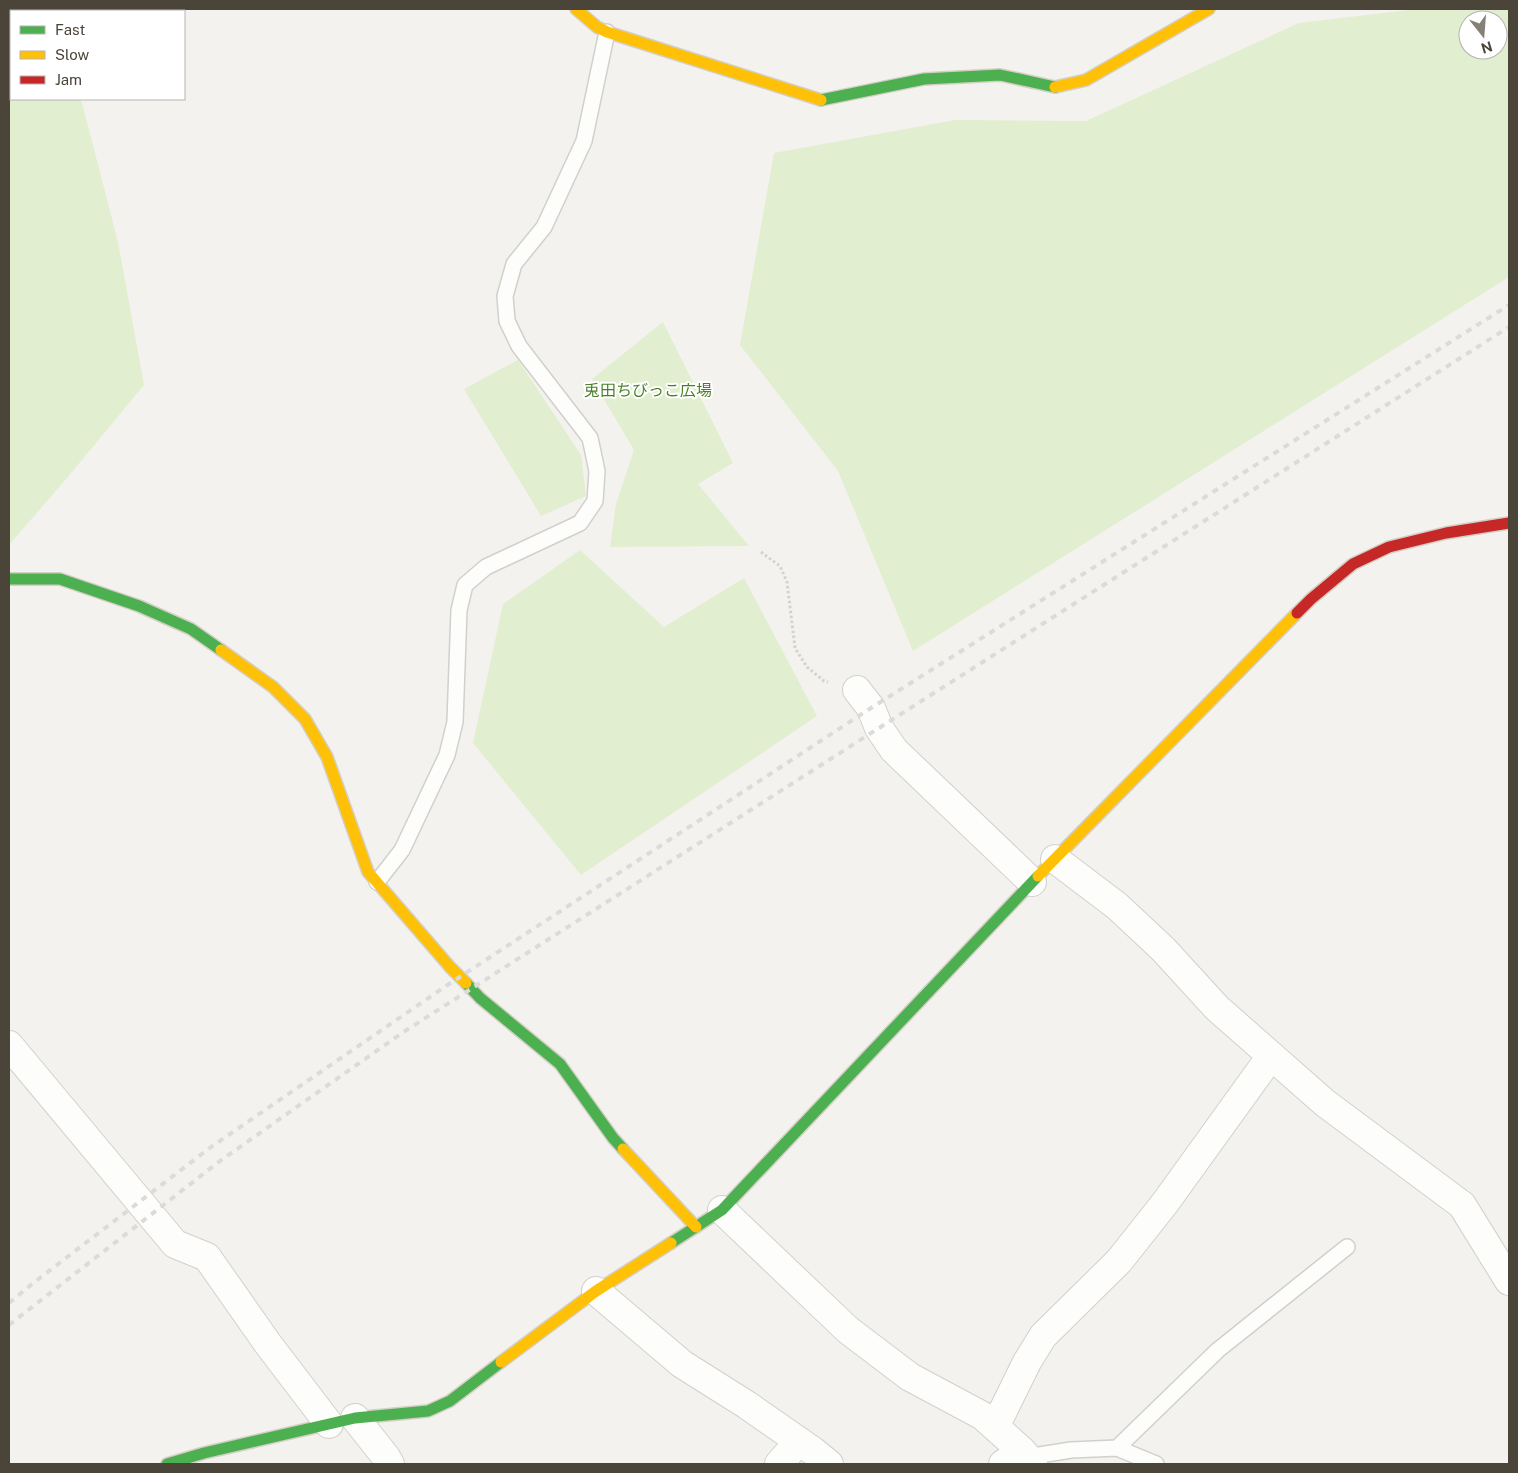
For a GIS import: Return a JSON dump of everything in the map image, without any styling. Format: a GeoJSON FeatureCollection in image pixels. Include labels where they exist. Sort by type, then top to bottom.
{"type":"FeatureCollection","features":[{"type":"Feature","properties":{"kind":"street"},"geometry":{"type":"LineString","coordinates":[[576,9],[597,27],[607,32],[820,100],[924,80],[1000,76],[1053,87],[1086,80],[1209,9]]}},
{"type":"Feature","properties":{"kind":"street"},"geometry":{"type":"LineString","coordinates":[[167,1464],[204,1452],[355,1418],[428,1411],[450,1401],[596,1291],[722,1210],[1032,882],[1310,599],[1352,564],[1389,547],[1446,534],[1509,523]]}},
{"type":"Feature","properties":{"kind":"street"},"geometry":{"type":"LineString","coordinates":[[9,579],[60,579],[139,606],[190,629],[273,687],[305,719],[327,757],[368,872],[450,967],[480,998],[560,1064],[613,1138],[696,1227]]}},
{"type":"Feature","properties":{"kind":"street"},"geometry":{"type":"LineString","coordinates":[[857,690],[871,708],[879,728],[894,750],[1032,882]]}},
{"type":"Feature","properties":{"kind":"street"},"geometry":{"type":"LineString","coordinates":[[1055,859],[1117,906],[1163,950],[1217,1008],[1325,1103],[1462,1205],[1509,1281]]}},
{"type":"Feature","properties":{"kind":"street"},"geometry":{"type":"LineString","coordinates":[[9,1045],[175,1244],[207,1258],[268,1344],[329,1424]]}},
{"type":"Feature","properties":{"kind":"street"},"geometry":{"type":"LineString","coordinates":[[995,1427],[1027,1362],[1043,1336],[1119,1261],[1165,1203],[1271,1056]]}},
{"type":"Feature","properties":{"kind":"street"},"geometry":{"type":"LineString","coordinates":[[722,1210],[848,1330],[910,1377],[983,1416],[995,1427],[1021,1459]]}},
{"type":"Feature","properties":{"kind":"street"},"geometry":{"type":"LineString","coordinates":[[596,1291],[682,1364],[747,1405],[829,1464]]}},
{"type":"Feature","properties":{"kind":"street"},"geometry":{"type":"LineString","coordinates":[[355,1418],[390,1464]]}},
{"type":"Feature","properties":{"kind":"street"},"geometry":{"type":"LineString","coordinates":[[779,1464],[799,1441]]}},
{"type":"Feature","properties":{"kind":"lane"},"geometry":{"type":"LineString","coordinates":[[377,882],[402,850],[447,756],[455,722],[459,610],[465,585],[486,567],[580,523],[595,502],[597,471],[590,438],[519,346],[507,321],[505,296],[514,264],[544,227],[584,141],[607,32]]}},
{"type":"Feature","properties":{"kind":"lane"},"geometry":{"type":"LineString","coordinates":[[1118,1448],[1218,1350],[1347,1246]]}},
{"type":"Feature","properties":{"kind":"lane"},"geometry":{"type":"LineString","coordinates":[[1021,1459],[1071,1450],[1118,1448],[1156,1464]]}},
{"type":"Feature","properties":{"kind":"path"},"geometry":{"type":"LineString","coordinates":[[761,552],[780,566],[787,582],[795,648],[807,667],[824,681],[857,690]]}},
{"type":"Feature","properties":{"kind":"green space"},"geometry":{"type":"Polygon","coordinates":[[[9,9],[166,9],[10,10],[10,100],[81,100],[118,242],[144,385],[9,545],[9,9]]]}},
{"type":"Feature","properties":{"kind":"green space"},"geometry":{"type":"Polygon","coordinates":[[[1417,9],[1509,9],[1509,277],[913,651],[838,471],[740,345],[774,153],[955,120],[1086,121],[1299,23],[1417,9]]]}},
{"type":"Feature","properties":{"kind":"green space","name":"兎田ちびっこ広場"},"geometry":{"type":"Polygon","coordinates":[[[663,322],[733,463],[698,484],[749,546],[610,547],[616,504],[634,450],[592,379],[663,322]]]}},
{"type":"Feature","properties":{"kind":"green space","name":"兎田ちびっこ広場"},"geometry":{"type":"Polygon","coordinates":[[[518,360],[581,455],[586,496],[541,516],[464,389],[518,360]]]}},
{"type":"Feature","properties":{"kind":"green space"},"geometry":{"type":"Polygon","coordinates":[[[580,550],[664,627],[744,578],[817,716],[581,875],[473,743],[503,604],[580,550]]]}},
{"type":"Feature","properties":{"kind":"railway"},"geometry":{"type":"LineString","coordinates":[[9,1303],[211,1147],[446,986],[871,708],[1509,305]]}},
{"type":"Feature","properties":{"kind":"railway"},"geometry":{"type":"LineString","coordinates":[[9,1325],[220,1161],[402,1033],[1509,327]]}},
{"type":"Feature","properties":{"kind":"traffic: fast"},"geometry":{"type":"LineString","coordinates":[[821,100],[924,79],[1000,75],[1055,87]]}},
{"type":"Feature","properties":{"kind":"traffic: fast"},"geometry":{"type":"LineString","coordinates":[[9,579],[60,579],[139,606],[191,629],[221,650]]}},
{"type":"Feature","properties":{"kind":"traffic: fast"},"geometry":{"type":"LineString","coordinates":[[671,1243],[722,1210],[1038,876]]}},
{"type":"Feature","properties":{"kind":"traffic: fast"},"geometry":{"type":"LineString","coordinates":[[466,983],[480,998],[560,1064],[623,1149]]}},
{"type":"Feature","properties":{"kind":"traffic: fast"},"geometry":{"type":"LineString","coordinates":[[167,1464],[204,1453],[355,1418],[428,1411],[450,1401],[501,1362]]}},
{"type":"Feature","properties":{"kind":"traffic: slow"},"geometry":{"type":"LineString","coordinates":[[576,9],[597,27],[607,32],[821,100]]}},
{"type":"Feature","properties":{"kind":"traffic: slow"},"geometry":{"type":"LineString","coordinates":[[1055,87],[1086,80],[1209,9]]}},
{"type":"Feature","properties":{"kind":"traffic: slow"},"geometry":{"type":"LineString","coordinates":[[1038,876],[1297,613]]}},
{"type":"Feature","properties":{"kind":"traffic: slow"},"geometry":{"type":"LineString","coordinates":[[221,650],[273,687],[305,719],[327,757],[368,872],[466,983]]}},
{"type":"Feature","properties":{"kind":"traffic: slow"},"geometry":{"type":"LineString","coordinates":[[623,1149],[696,1227]]}},
{"type":"Feature","properties":{"kind":"traffic: slow"},"geometry":{"type":"LineString","coordinates":[[501,1362],[596,1291],[671,1243]]}},
{"type":"Feature","properties":{"kind":"traffic: jam"},"geometry":{"type":"LineString","coordinates":[[1297,613],[1353,564],[1389,547],[1446,533],[1509,523]]}}]}
